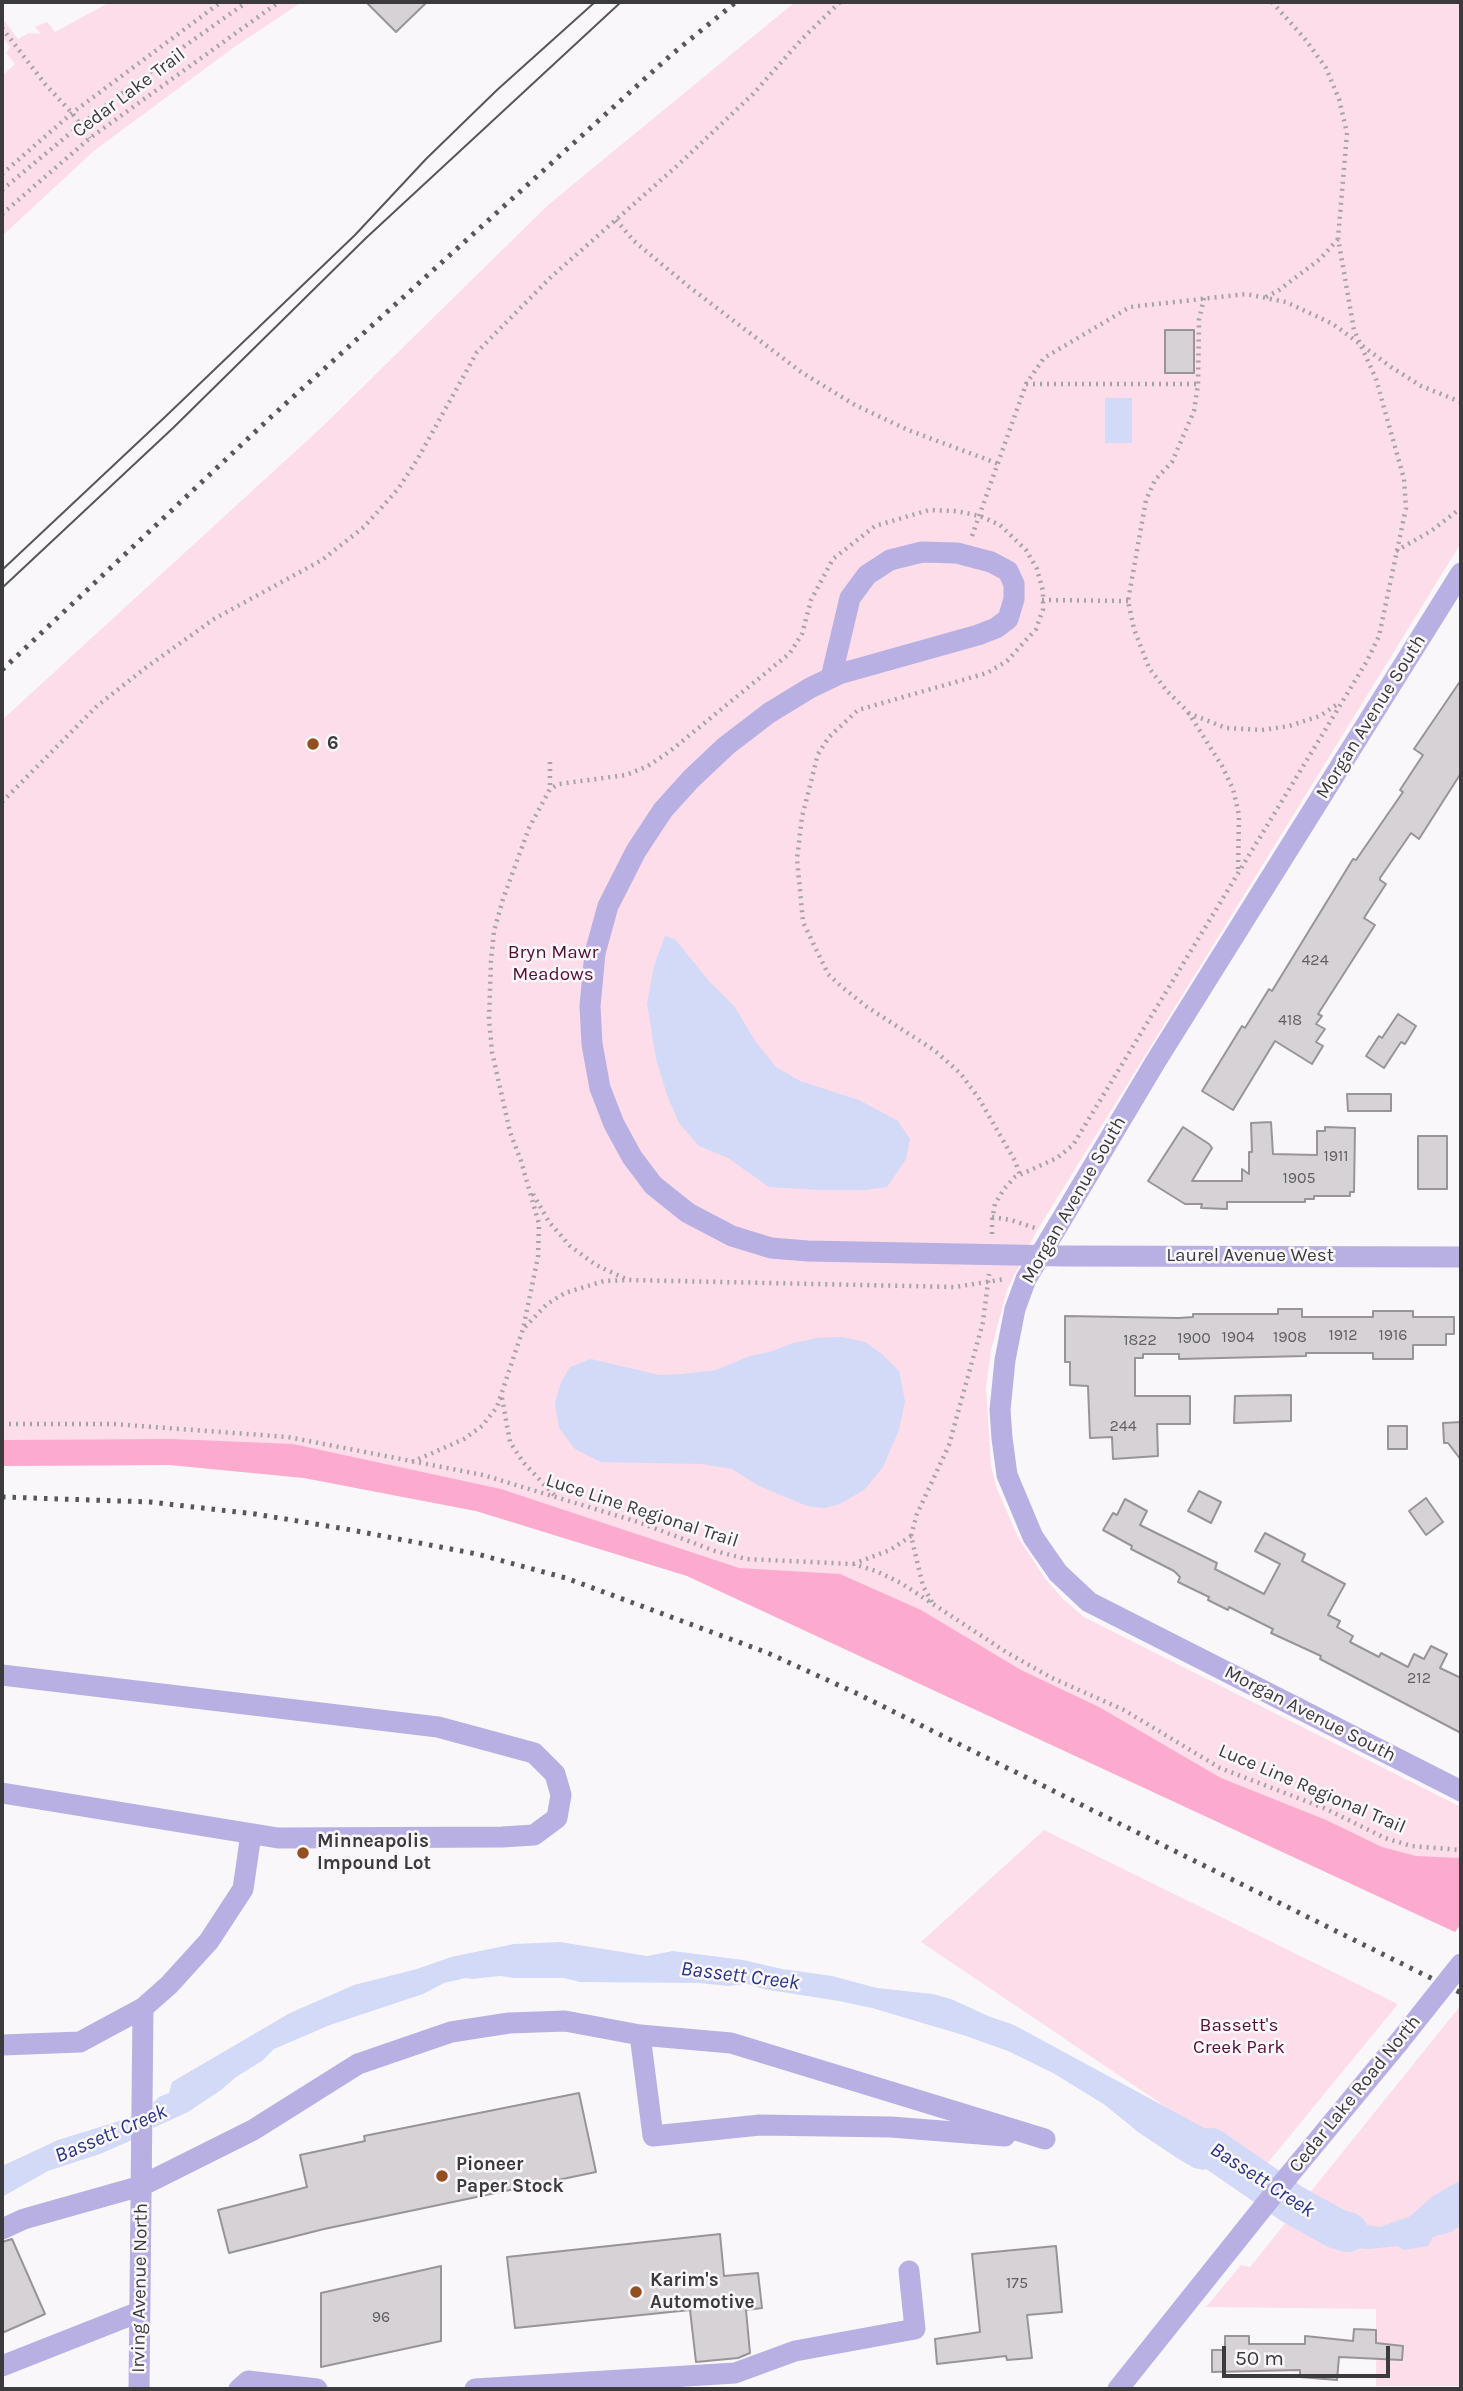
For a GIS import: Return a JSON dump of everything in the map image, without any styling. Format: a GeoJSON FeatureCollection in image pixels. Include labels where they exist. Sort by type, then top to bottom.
{"type":"FeatureCollection","features":[{"type":"Feature","properties":{"kind":"street"},"geometry":{"type":"LineString","coordinates":[[831,678],[850,598],[867,575],[890,561],[922,551],[965,555],[991,562],[1008,571],[1014,584],[1014,599]]}},
{"type":"Feature","properties":{"kind":"street","name":"Morgan Avenue South"},"geometry":{"type":"LineString","coordinates":[[1461,573],[1163,1049],[1026,1279],[1015,1309],[1005,1360],[1000,1410],[1007,1475],[1015,1498],[1033,1537],[1058,1573],[1088,1602],[1461,1791]]}},
{"type":"Feature","properties":{"kind":"street","name":"Laurel Avenue West"},"geometry":{"type":"LineString","coordinates":[[1014,599],[1008,619],[996,628],[831,678],[769,713],[726,746],[663,810],[636,851],[608,906],[595,953],[590,1006],[592,1044],[600,1088],[614,1124],[632,1157],[653,1185],[688,1213],[732,1236],[771,1248],[1040,1255],[1461,1257]]}},
{"type":"Feature","properties":{"kind":"street"},"geometry":{"type":"LineString","coordinates":[[2,1675],[438,1727],[534,1754],[555,1774],[561,1795],[557,1818],[534,1835],[278,1838],[2,1793]]}},
{"type":"Feature","properties":{"kind":"street"},"geometry":{"type":"LineString","coordinates":[[2,2045],[80,2042],[143,2008],[169,1985],[209,1941],[243,1889],[251,1834]]}},
{"type":"Feature","properties":{"kind":"street","name":"Cedar Lake Road North"},"geometry":{"type":"LineString","coordinates":[[1127,2386],[1220,2262],[1461,1964]]}},
{"type":"Feature","properties":{"kind":"street","name":"Irving Avenue North"},"geometry":{"type":"LineString","coordinates":[[139,2389],[143,2008]]}},
{"type":"Feature","properties":{"kind":"street"},"geometry":{"type":"LineString","coordinates":[[2,2229],[24,2219],[141,2186],[253,2130],[358,2064],[451,2032],[509,2023],[565,2021],[640,2035],[731,2043],[1045,2139],[891,2127],[760,2125],[653,2136],[640,2035]]}},
{"type":"Feature","properties":{"kind":"street"},"geometry":{"type":"LineString","coordinates":[[475,2389],[735,2373],[795,2351],[915,2329],[909,2271]]}},
{"type":"Feature","properties":{"kind":"street"},"geometry":{"type":"LineString","coordinates":[[2,2366],[139,2312]]}},
{"type":"Feature","properties":{"kind":"street"},"geometry":{"type":"LineString","coordinates":[[240,2389],[248,2381],[317,2389]]}},
{"type":"Feature","properties":{"kind":"path","name":"Cedar Lake Trail"},"geometry":{"type":"LineString","coordinates":[[2,174],[72,113],[221,2]]}},
{"type":"Feature","properties":{"kind":"path","name":"Cedar Lake Trail"},"geometry":{"type":"LineString","coordinates":[[2,190],[80,125],[247,2]]}},
{"type":"Feature","properties":{"kind":"path","name":"Cedar Lake Trail"},"geometry":{"type":"LineString","coordinates":[[2,214],[90,138],[279,2]]}},
{"type":"Feature","properties":{"kind":"path"},"geometry":{"type":"LineString","coordinates":[[2,802],[97,706],[144,668],[214,619],[322,560],[364,527],[398,489],[417,460],[477,352],[551,277],[678,165],[743,103],[840,2]]}},
{"type":"Feature","properties":{"kind":"path"},"geometry":{"type":"LineString","coordinates":[[992,1242],[992,1217],[995,1204],[1004,1189],[1020,1175],[1057,1158],[1073,1145],[1367,662],[1379,636],[1406,508],[1404,479],[1376,379],[1354,330],[1338,238],[1347,133],[1339,99],[1326,68],[1305,39],[1272,2]]}},
{"type":"Feature","properties":{"kind":"path"},"geometry":{"type":"LineString","coordinates":[[2,28],[90,138]]}},
{"type":"Feature","properties":{"kind":"path"},"geometry":{"type":"LineString","coordinates":[[616,220],[635,241],[688,286],[802,372],[855,405],[908,430],[999,464]]}},
{"type":"Feature","properties":{"kind":"path"},"geometry":{"type":"LineString","coordinates":[[1266,296],[1279,290],[1320,259],[1338,238]]}},
{"type":"Feature","properties":{"kind":"path"},"geometry":{"type":"LineString","coordinates":[[965,555],[1026,384],[1044,358],[1130,307],[1246,293],[1266,296],[1286,302],[1333,324],[1391,367],[1422,386],[1461,402]]}},
{"type":"Feature","properties":{"kind":"path"},"geometry":{"type":"LineString","coordinates":[[1205,298],[1199,320],[1198,384],[1194,411],[1172,462],[1155,480],[1146,500],[1128,601],[1134,629],[1149,668],[1188,712],[1222,766],[1233,789],[1239,815],[1238,871]]}},
{"type":"Feature","properties":{"kind":"path"},"geometry":{"type":"LineString","coordinates":[[1026,384],[1198,384]]}},
{"type":"Feature","properties":{"kind":"path"},"geometry":{"type":"LineString","coordinates":[[1396,551],[1431,531],[1461,509]]}},
{"type":"Feature","properties":{"kind":"path"},"geometry":{"type":"LineString","coordinates":[[550,789],[559,784],[626,775],[648,766],[669,752],[790,653],[802,634],[811,600],[833,559],[874,526],[929,510],[956,511],[979,516],[1000,525],[1026,550],[1037,569],[1042,600],[1037,629],[1007,662],[987,673],[858,710],[842,723],[818,754],[802,817],[797,859],[803,922],[828,974],[852,996],[934,1050],[960,1073],[978,1097],[1015,1161],[1020,1175]]}},
{"type":"Feature","properties":{"kind":"path"},"geometry":{"type":"LineString","coordinates":[[1014,599],[1128,601]]}},
{"type":"Feature","properties":{"kind":"path"},"geometry":{"type":"LineString","coordinates":[[1188,712],[1226,728],[1262,730],[1289,726],[1320,716],[1342,701]]}},
{"type":"Feature","properties":{"kind":"path"},"geometry":{"type":"LineString","coordinates":[[412,1462],[464,1439],[482,1426],[497,1407],[523,1329],[538,1257],[539,1224],[510,1132],[492,1052],[489,1019],[494,931],[529,828],[550,789],[550,762]]}},
{"type":"Feature","properties":{"kind":"path"},"geometry":{"type":"LineString","coordinates":[[529,1187],[549,1222],[570,1246],[596,1265],[628,1280]]}},
{"type":"Feature","properties":{"kind":"path"},"geometry":{"type":"LineString","coordinates":[[992,1217],[1037,1229]]}},
{"type":"Feature","properties":{"kind":"path"},"geometry":{"type":"LineString","coordinates":[[932,1602],[923,1586],[911,1536],[917,1514],[949,1445],[983,1322],[990,1268]]}},
{"type":"Feature","properties":{"kind":"path"},"geometry":{"type":"LineString","coordinates":[[523,1329],[547,1304],[565,1293],[593,1284],[628,1280],[955,1287],[1013,1279]]}},
{"type":"Feature","properties":{"kind":"path"},"geometry":{"type":"LineString","coordinates":[[501,1397],[510,1442],[530,1471],[556,1497]]}},
{"type":"Feature","properties":{"kind":"path","name":"Luce Line Regional Trail"},"geometry":{"type":"LineString","coordinates":[[2,1424],[113,1424],[288,1437],[483,1475],[638,1522],[715,1551],[746,1559],[853,1564],[884,1575],[932,1602],[1006,1652],[1052,1678],[1124,1710],[1220,1768],[1324,1808],[1398,1842],[1425,1848],[1461,1850]]}},
{"type":"Feature","properties":{"kind":"path"},"geometry":{"type":"LineString","coordinates":[[853,1564],[890,1550],[911,1536]]}},
{"type":"Feature","properties":{"kind":"green space"},"geometry":{"type":"Polygon","coordinates":[[[302,2],[233,48],[95,150],[2,236],[2,76],[15,64],[6,53],[10,47],[2,37],[2,18],[18,39],[29,33],[41,34],[35,27],[47,22],[55,32],[108,3],[302,2]]]}},
{"type":"Feature","properties":{"kind":"green space","name":"Bryn Mawr Meadows"},"geometry":{"type":"Polygon","coordinates":[[[795,2],[1461,2],[1461,543],[1035,1234],[1007,1290],[991,1350],[986,1388],[991,1466],[997,1489],[1018,1537],[1044,1577],[1062,1598],[1084,1617],[1461,1807],[1461,1924],[1455,1932],[687,1576],[476,1511],[304,1478],[170,1465],[2,1466],[2,720],[323,426],[548,205],[795,2]]]}},
{"type":"Feature","properties":{"kind":"green space","name":"Bassett's Creek Park"},"geometry":{"type":"Polygon","coordinates":[[[1044,1830],[1398,2004],[1261,2171],[921,1942],[1044,1830]]]}},
{"type":"Feature","properties":{"kind":"green space"},"geometry":{"type":"Polygon","coordinates":[[[1461,2005],[1461,2386],[1376,2386],[1376,2309],[1206,2307],[1241,2265],[1250,2267],[1461,2005]]]}},
{"type":"Feature","properties":{"kind":"shaded area"},"geometry":{"type":"Polygon","coordinates":[[[172,1439],[293,1444],[501,1489],[739,1568],[840,1574],[921,1610],[1021,1670],[1099,1707],[1221,1778],[1326,1820],[1382,1847],[1416,1856],[1461,1858],[1461,1924],[1455,1932],[687,1576],[476,1511],[304,1478],[170,1465],[2,1466],[2,1440],[172,1439]]]}},
{"type":"Feature","properties":{"kind":"water"},"geometry":{"type":"Polygon","coordinates":[[[1105,398],[1132,398],[1132,443],[1105,443],[1105,398]]]}},
{"type":"Feature","properties":{"kind":"water"},"geometry":{"type":"Polygon","coordinates":[[[665,936],[675,939],[708,980],[734,1006],[756,1042],[776,1067],[800,1081],[859,1100],[898,1121],[910,1139],[906,1159],[887,1187],[819,1190],[769,1187],[728,1158],[699,1146],[679,1123],[656,1059],[647,1003],[654,966],[665,936]]]}},
{"type":"Feature","properties":{"kind":"water"},"geometry":{"type":"Polygon","coordinates":[[[842,1337],[865,1342],[899,1371],[905,1401],[899,1430],[883,1467],[864,1490],[840,1504],[824,1508],[807,1506],[759,1486],[732,1469],[702,1464],[601,1462],[575,1449],[559,1428],[555,1403],[561,1382],[570,1367],[591,1359],[659,1375],[682,1374],[716,1370],[793,1343],[842,1337]]]}},
{"type":"Feature","properties":{"kind":"water"},"geometry":{"type":"Polygon","coordinates":[[[560,1942],[647,1956],[673,1951],[743,1960],[832,1976],[877,1988],[933,1994],[951,1999],[1014,2025],[1266,2164],[1243,2193],[1210,2167],[1204,2170],[1194,2168],[1177,2158],[1138,2132],[1105,2105],[1053,2073],[1008,2051],[872,2008],[748,1984],[728,1986],[699,1983],[580,1982],[564,1978],[500,1976],[466,1978],[444,1983],[423,1994],[330,2025],[274,2049],[262,2061],[188,2112],[153,2128],[153,2103],[169,2093],[172,2082],[290,2013],[354,1985],[451,1957],[514,1944],[560,1942]]]}},
{"type":"Feature","properties":{"kind":"water"},"geometry":{"type":"Polygon","coordinates":[[[132,2117],[132,2140],[48,2171],[2,2197],[2,2166],[58,2140],[132,2117]]]}},
{"type":"Feature","properties":{"kind":"water"},"geometry":{"type":"Polygon","coordinates":[[[1461,2180],[1461,2225],[1451,2232],[1433,2237],[1428,2246],[1404,2250],[1398,2246],[1369,2249],[1343,2247],[1322,2243],[1287,2221],[1307,2196],[1359,2224],[1380,2227],[1409,2217],[1433,2196],[1461,2180]]]}},
{"type":"Feature","properties":{"kind":"building"},"geometry":{"type":"Polygon","coordinates":[[[366,2],[427,2],[396,32],[366,2]]]}},
{"type":"Feature","properties":{"kind":"building"},"geometry":{"type":"Polygon","coordinates":[[[1165,330],[1194,330],[1194,373],[1165,373],[1165,330]]]}},
{"type":"Feature","properties":{"kind":"building"},"geometry":{"type":"Polygon","coordinates":[[[1461,680],[1461,773],[1419,839],[1411,833],[1380,878],[1386,884],[1364,918],[1375,925],[1318,1014],[1322,1016],[1316,1024],[1325,1029],[1316,1042],[1323,1046],[1312,1064],[1275,1041],[1233,1110],[1202,1091],[1242,1026],[1245,1028],[1269,989],[1272,991],[1353,859],[1356,860],[1403,792],[1400,790],[1423,755],[1414,749],[1461,680]]]}},
{"type":"Feature","properties":{"kind":"building"},"geometry":{"type":"Polygon","coordinates":[[[1398,1014],[1416,1026],[1405,1044],[1401,1042],[1384,1068],[1366,1056],[1398,1014]]]}},
{"type":"Feature","properties":{"kind":"building"},"geometry":{"type":"Polygon","coordinates":[[[1347,1094],[1391,1094],[1391,1111],[1348,1111],[1347,1094]]]}},
{"type":"Feature","properties":{"kind":"building"},"geometry":{"type":"Polygon","coordinates":[[[1271,1122],[1273,1154],[1317,1155],[1317,1131],[1325,1131],[1325,1127],[1355,1128],[1354,1192],[1350,1192],[1350,1196],[1314,1196],[1314,1199],[1305,1199],[1305,1202],[1227,1202],[1227,1209],[1201,1208],[1202,1204],[1185,1204],[1148,1181],[1183,1127],[1212,1148],[1192,1181],[1242,1181],[1242,1169],[1249,1174],[1249,1152],[1252,1152],[1251,1123],[1271,1122]]]}},
{"type":"Feature","properties":{"kind":"building"},"geometry":{"type":"Polygon","coordinates":[[[1418,1136],[1447,1136],[1447,1189],[1418,1189],[1418,1136]]]}},
{"type":"Feature","properties":{"kind":"building"},"geometry":{"type":"Polygon","coordinates":[[[1278,1309],[1302,1309],[1302,1317],[1373,1317],[1373,1311],[1413,1311],[1413,1317],[1454,1317],[1454,1334],[1446,1334],[1446,1345],[1413,1345],[1413,1359],[1373,1359],[1373,1353],[1179,1359],[1179,1354],[1143,1354],[1143,1358],[1135,1358],[1135,1396],[1190,1396],[1190,1424],[1157,1424],[1158,1456],[1113,1459],[1112,1437],[1090,1438],[1088,1386],[1070,1385],[1070,1362],[1065,1362],[1065,1316],[1179,1318],[1193,1317],[1193,1314],[1278,1314],[1278,1309]]]}},
{"type":"Feature","properties":{"kind":"building"},"geometry":{"type":"Polygon","coordinates":[[[1291,1395],[1291,1421],[1234,1423],[1235,1396],[1291,1395]]]}},
{"type":"Feature","properties":{"kind":"building"},"geometry":{"type":"Polygon","coordinates":[[[1461,1422],[1461,1460],[1448,1443],[1444,1443],[1443,1423],[1461,1422]]]}},
{"type":"Feature","properties":{"kind":"building"},"geometry":{"type":"Polygon","coordinates":[[[1388,1426],[1407,1426],[1407,1449],[1388,1449],[1388,1426]]]}},
{"type":"Feature","properties":{"kind":"building"},"geometry":{"type":"Polygon","coordinates":[[[1199,1491],[1221,1502],[1211,1523],[1188,1511],[1199,1491]]]}},
{"type":"Feature","properties":{"kind":"building"},"geometry":{"type":"Polygon","coordinates":[[[1426,1498],[1443,1522],[1426,1535],[1409,1511],[1426,1498]]]}},
{"type":"Feature","properties":{"kind":"building"},"geometry":{"type":"Polygon","coordinates":[[[1125,1499],[1147,1511],[1140,1525],[1217,1563],[1215,1569],[1264,1594],[1280,1564],[1255,1551],[1265,1533],[1305,1554],[1302,1561],[1345,1584],[1328,1615],[1340,1621],[1337,1627],[1353,1636],[1350,1642],[1379,1657],[1381,1653],[1408,1667],[1414,1654],[1424,1659],[1431,1646],[1447,1654],[1440,1668],[1461,1678],[1461,1733],[1320,1659],[1321,1656],[1271,1633],[1273,1629],[1229,1607],[1228,1610],[1208,1600],[1209,1597],[1178,1582],[1180,1577],[1174,1571],[1131,1549],[1132,1546],[1103,1530],[1113,1513],[1117,1515],[1125,1499]]]}},
{"type":"Feature","properties":{"kind":"building","name":"Pioneer Paper Stock"},"geometry":{"type":"Polygon","coordinates":[[[579,2093],[596,2172],[324,2229],[229,2253],[218,2210],[307,2187],[300,2155],[365,2141],[364,2136],[579,2093]]]}},
{"type":"Feature","properties":{"kind":"building","name":"Karim's Automotive"},"geometry":{"type":"Polygon","coordinates":[[[720,2234],[724,2276],[758,2273],[762,2308],[746,2310],[750,2353],[738,2358],[696,2362],[690,2310],[515,2328],[507,2257],[720,2234]]]}},
{"type":"Feature","properties":{"kind":"building"},"geometry":{"type":"Polygon","coordinates":[[[12,2239],[45,2314],[2,2333],[2,2242],[12,2239]]]}},
{"type":"Feature","properties":{"kind":"building"},"geometry":{"type":"Polygon","coordinates":[[[1056,2246],[1062,2312],[1027,2315],[1032,2358],[1007,2360],[1006,2356],[937,2364],[935,2339],[980,2332],[972,2254],[1056,2246]]]}},
{"type":"Feature","properties":{"kind":"building"},"geometry":{"type":"Polygon","coordinates":[[[441,2266],[441,2341],[321,2367],[321,2293],[441,2266]]]}},
{"type":"Feature","properties":{"kind":"building"},"geometry":{"type":"Polygon","coordinates":[[[1354,2329],[1376,2330],[1376,2343],[1403,2346],[1402,2360],[1339,2357],[1337,2380],[1300,2377],[1300,2370],[1212,2372],[1212,2350],[1225,2350],[1225,2336],[1249,2336],[1249,2344],[1305,2344],[1305,2336],[1353,2341],[1354,2329]]]}},
{"type":"Feature","properties":{"kind":"waterway","name":"Bassett Creek"},"geometry":{"type":"LineString","coordinates":[[1211,2148],[1292,2204],[1337,2229],[1348,2232]]}},
{"type":"Feature","properties":{"kind":"tram line"},"geometry":{"type":"LineString","coordinates":[[2,570],[355,235],[426,159],[497,90],[595,2]]}},
{"type":"Feature","properties":{"kind":"tram line"},"geometry":{"type":"LineString","coordinates":[[2,588],[173,428],[366,238],[621,2]]}},
{"type":"Feature","properties":{"kind":"railway"},"geometry":{"type":"LineString","coordinates":[[2,670],[272,416],[671,55],[736,2]]}},
{"type":"Feature","properties":{"kind":"railway"},"geometry":{"type":"LineString","coordinates":[[2,1497],[150,1502],[255,1514],[477,1554],[566,1578],[768,1653],[858,1694],[1461,1993]]}},
{"type":"Feature","properties":{"kind":"place","name":"6"},"geometry":{"type":"Point","coordinates":[313,744]}},
{"type":"Feature","properties":{"kind":"place","name":"Minneapolis Impound Lot"},"geometry":{"type":"Point","coordinates":[303,1853]}},
{"type":"Feature","properties":{"kind":"place","name":"Pioneer Paper Stock"},"geometry":{"type":"Point","coordinates":[442,2176]}},
{"type":"Feature","properties":{"kind":"place","name":"Karim's Automotive"},"geometry":{"type":"Point","coordinates":[636,2292]}}]}
